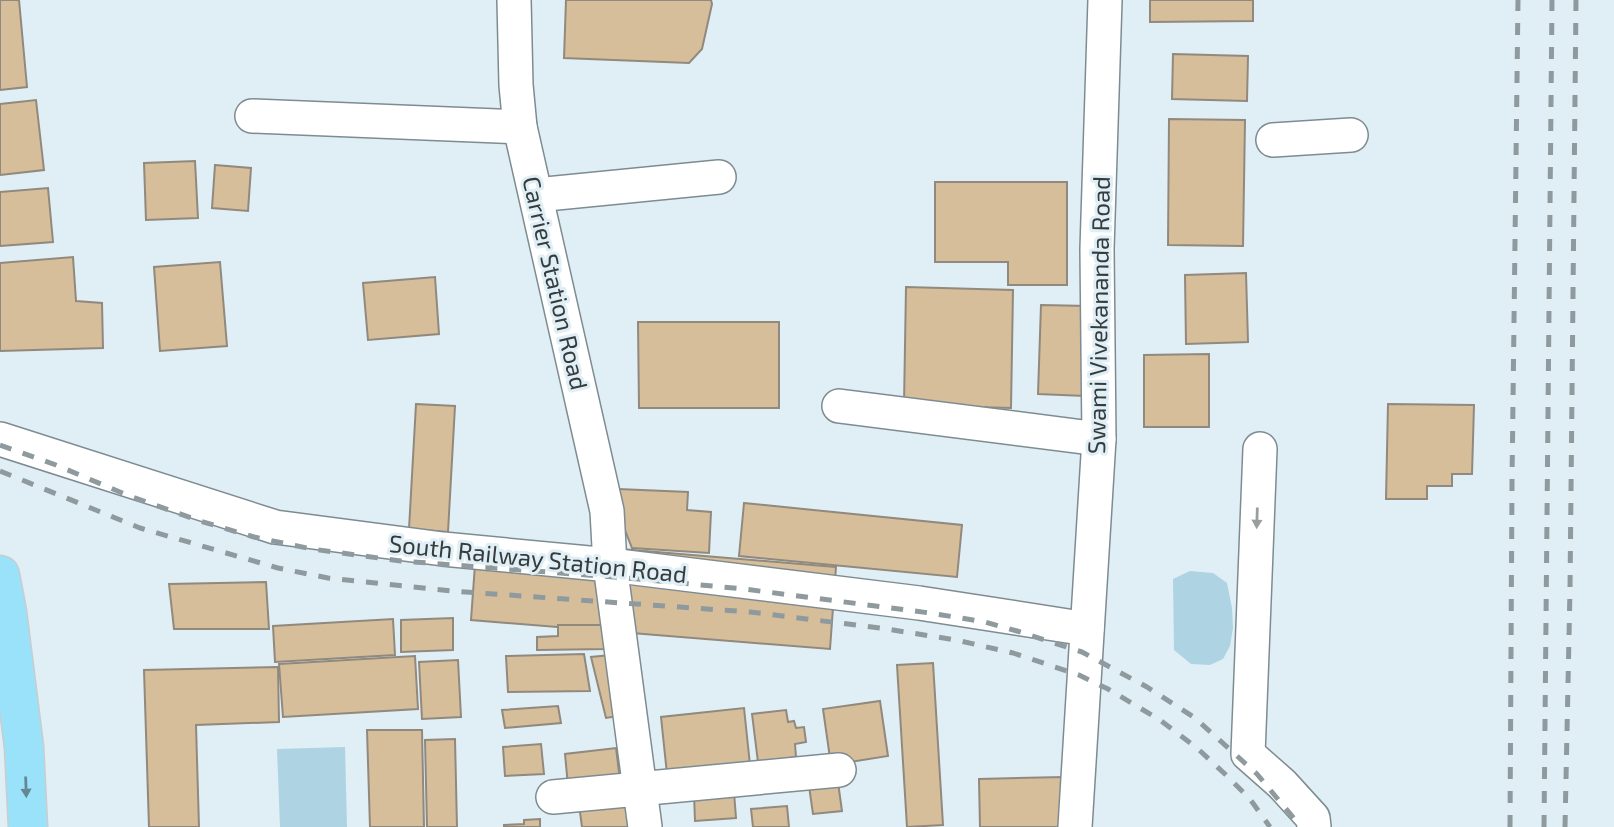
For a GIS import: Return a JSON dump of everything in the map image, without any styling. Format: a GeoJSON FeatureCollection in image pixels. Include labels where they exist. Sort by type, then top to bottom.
{"type":"FeatureCollection","features":[{"type":"Feature","properties":{"kind":"main road"},"geometry":{"type":"LineString","coordinates":[[0,575],[18,703],[12,747],[27,827]]}},
{"type":"Feature","properties":{"kind":"street","name":"Carrier Station Road"},"geometry":{"type":"LineString","coordinates":[[514,0],[520,127],[607,511],[610,565],[645,827]]}},
{"type":"Feature","properties":{"kind":"street","name":"Swami Vivekananda Road"},"geometry":{"type":"LineString","coordinates":[[1075,827],[1098,439],[1097,249],[1105,0]]}},
{"type":"Feature","properties":{"kind":"street"},"geometry":{"type":"LineString","coordinates":[[253,116],[520,127]]}},
{"type":"Feature","properties":{"kind":"street"},"geometry":{"type":"LineString","coordinates":[[1273,140],[1351,135]]}},
{"type":"Feature","properties":{"kind":"street"},"geometry":{"type":"LineString","coordinates":[[536,195],[719,177]]}},
{"type":"Feature","properties":{"kind":"street"},"geometry":{"type":"LineString","coordinates":[[839,406],[1098,439]]}},
{"type":"Feature","properties":{"kind":"street","name":"South Railway Station Road"},"geometry":{"type":"LineString","coordinates":[[0,439],[275,527],[443,549],[610,565],[919,603],[1087,629]]}},
{"type":"Feature","properties":{"kind":"street"},"geometry":{"type":"LineString","coordinates":[[1260,449],[1248,754],[1321,824]]}},
{"type":"Feature","properties":{"kind":"street"},"geometry":{"type":"LineString","coordinates":[[553,797],[839,770]]}},
{"type":"Feature","properties":{"kind":"shaded area"},"geometry":{"type":"Polygon","coordinates":[[[1190,571],[1213,573],[1227,583],[1233,628],[1230,646],[1223,659],[1210,665],[1191,664],[1174,650],[1173,579],[1190,571]]]}},
{"type":"Feature","properties":{"kind":"shaded area"},"geometry":{"type":"Polygon","coordinates":[[[345,747],[347,827],[280,827],[277,749],[345,747]]]}},
{"type":"Feature","properties":{"kind":"building"},"geometry":{"type":"Polygon","coordinates":[[[0,0],[19,0],[27,87],[0,90],[0,0]]]}},
{"type":"Feature","properties":{"kind":"building"},"geometry":{"type":"Polygon","coordinates":[[[566,0],[711,0],[712,4],[702,49],[689,63],[564,58],[566,0]]]}},
{"type":"Feature","properties":{"kind":"building"},"geometry":{"type":"Polygon","coordinates":[[[1150,0],[1253,0],[1253,21],[1150,22],[1150,0]]]}},
{"type":"Feature","properties":{"kind":"building"},"geometry":{"type":"Polygon","coordinates":[[[1173,54],[1248,56],[1247,101],[1172,99],[1173,54]]]}},
{"type":"Feature","properties":{"kind":"building"},"geometry":{"type":"Polygon","coordinates":[[[36,100],[44,170],[0,175],[0,104],[36,100]]]}},
{"type":"Feature","properties":{"kind":"building"},"geometry":{"type":"Polygon","coordinates":[[[1169,119],[1245,120],[1243,246],[1168,245],[1169,119]]]}},
{"type":"Feature","properties":{"kind":"building"},"geometry":{"type":"Polygon","coordinates":[[[195,161],[198,218],[146,220],[144,163],[195,161]]]}},
{"type":"Feature","properties":{"kind":"building"},"geometry":{"type":"Polygon","coordinates":[[[215,165],[251,168],[248,211],[212,208],[215,165]]]}},
{"type":"Feature","properties":{"kind":"building"},"geometry":{"type":"Polygon","coordinates":[[[935,182],[1067,182],[1067,285],[1008,285],[1008,262],[935,262],[935,182]]]}},
{"type":"Feature","properties":{"kind":"building"},"geometry":{"type":"Polygon","coordinates":[[[48,188],[53,242],[0,246],[0,192],[48,188]]]}},
{"type":"Feature","properties":{"kind":"building"},"geometry":{"type":"Polygon","coordinates":[[[73,257],[76,301],[102,303],[103,348],[0,351],[0,263],[73,257]]]}},
{"type":"Feature","properties":{"kind":"building"},"geometry":{"type":"Polygon","coordinates":[[[220,262],[227,346],[160,351],[154,267],[220,262]]]}},
{"type":"Feature","properties":{"kind":"building"},"geometry":{"type":"Polygon","coordinates":[[[1246,273],[1248,342],[1186,344],[1185,275],[1246,273]]]}},
{"type":"Feature","properties":{"kind":"building"},"geometry":{"type":"Polygon","coordinates":[[[435,277],[439,334],[368,340],[363,283],[435,277]]]}},
{"type":"Feature","properties":{"kind":"building"},"geometry":{"type":"Polygon","coordinates":[[[906,287],[1013,290],[1011,408],[904,405],[906,287]]]}},
{"type":"Feature","properties":{"kind":"building"},"geometry":{"type":"Polygon","coordinates":[[[1041,305],[1088,306],[1085,396],[1038,394],[1041,305]]]}},
{"type":"Feature","properties":{"kind":"building"},"geometry":{"type":"Polygon","coordinates":[[[638,322],[779,322],[779,408],[639,408],[638,322]]]}},
{"type":"Feature","properties":{"kind":"building"},"geometry":{"type":"Polygon","coordinates":[[[1209,354],[1209,427],[1144,427],[1144,355],[1209,354]]]}},
{"type":"Feature","properties":{"kind":"building"},"geometry":{"type":"Polygon","coordinates":[[[416,404],[455,406],[448,532],[409,529],[416,404]]]}},
{"type":"Feature","properties":{"kind":"building"},"geometry":{"type":"Polygon","coordinates":[[[1388,404],[1474,405],[1472,474],[1452,474],[1452,486],[1427,486],[1427,499],[1386,499],[1388,404]]]}},
{"type":"Feature","properties":{"kind":"building"},"geometry":{"type":"Polygon","coordinates":[[[618,489],[688,492],[687,510],[711,512],[709,553],[632,548],[617,510],[618,489]]]}},
{"type":"Feature","properties":{"kind":"building"},"geometry":{"type":"Polygon","coordinates":[[[744,503],[962,525],[957,577],[739,556],[744,503]]]}},
{"type":"Feature","properties":{"kind":"building"},"geometry":{"type":"Polygon","coordinates":[[[477,537],[836,567],[830,649],[471,620],[477,537]]]}},
{"type":"Feature","properties":{"kind":"building"},"geometry":{"type":"Polygon","coordinates":[[[266,582],[269,629],[174,629],[169,584],[266,582]]]}},
{"type":"Feature","properties":{"kind":"building"},"geometry":{"type":"Polygon","coordinates":[[[453,618],[453,650],[401,652],[401,620],[453,618]]]}},
{"type":"Feature","properties":{"kind":"building"},"geometry":{"type":"Polygon","coordinates":[[[393,619],[395,655],[275,662],[273,626],[393,619]]]}},
{"type":"Feature","properties":{"kind":"building"},"geometry":{"type":"Polygon","coordinates":[[[558,625],[616,625],[607,649],[537,650],[537,637],[558,636],[558,625]]]}},
{"type":"Feature","properties":{"kind":"building"},"geometry":{"type":"Polygon","coordinates":[[[584,654],[590,691],[508,692],[506,656],[584,654]]]}},
{"type":"Feature","properties":{"kind":"building"},"geometry":{"type":"Polygon","coordinates":[[[611,655],[626,715],[606,718],[591,657],[611,655]]]}},
{"type":"Feature","properties":{"kind":"building"},"geometry":{"type":"Polygon","coordinates":[[[415,656],[418,709],[283,717],[279,664],[415,656]]]}},
{"type":"Feature","properties":{"kind":"building"},"geometry":{"type":"Polygon","coordinates":[[[458,660],[461,717],[422,719],[419,662],[458,660]]]}},
{"type":"Feature","properties":{"kind":"building"},"geometry":{"type":"Polygon","coordinates":[[[933,663],[943,825],[907,827],[897,665],[933,663]]]}},
{"type":"Feature","properties":{"kind":"building"},"geometry":{"type":"Polygon","coordinates":[[[278,667],[279,722],[196,725],[199,827],[149,827],[144,670],[278,667]]]}},
{"type":"Feature","properties":{"kind":"building"},"geometry":{"type":"Polygon","coordinates":[[[880,701],[888,756],[831,765],[823,709],[880,701]]]}},
{"type":"Feature","properties":{"kind":"building"},"geometry":{"type":"Polygon","coordinates":[[[558,706],[561,723],[505,728],[502,710],[558,706]]]}},
{"type":"Feature","properties":{"kind":"building"},"geometry":{"type":"Polygon","coordinates":[[[744,708],[750,765],[667,774],[661,717],[744,708]]]}},
{"type":"Feature","properties":{"kind":"building"},"geometry":{"type":"Polygon","coordinates":[[[786,710],[788,722],[794,721],[796,728],[804,727],[806,742],[795,744],[796,757],[758,762],[752,714],[786,710]]]}},
{"type":"Feature","properties":{"kind":"building"},"geometry":{"type":"Polygon","coordinates":[[[367,730],[422,730],[424,827],[370,827],[367,730]]]}},
{"type":"Feature","properties":{"kind":"building"},"geometry":{"type":"Polygon","coordinates":[[[455,739],[457,827],[427,827],[425,740],[455,739]]]}},
{"type":"Feature","properties":{"kind":"building"},"geometry":{"type":"Polygon","coordinates":[[[541,744],[544,774],[505,776],[503,747],[541,744]]]}},
{"type":"Feature","properties":{"kind":"building"},"geometry":{"type":"Polygon","coordinates":[[[616,748],[620,780],[568,786],[565,754],[616,748]]]}},
{"type":"Feature","properties":{"kind":"building"},"geometry":{"type":"Polygon","coordinates":[[[837,775],[842,811],[813,814],[808,779],[837,775]]]}},
{"type":"Feature","properties":{"kind":"building"},"geometry":{"type":"Polygon","coordinates":[[[1063,777],[1064,827],[980,827],[979,779],[1063,777]]]}},
{"type":"Feature","properties":{"kind":"building"},"geometry":{"type":"Polygon","coordinates":[[[734,792],[736,818],[695,821],[694,794],[734,792]]]}},
{"type":"Feature","properties":{"kind":"building"},"geometry":{"type":"Polygon","coordinates":[[[627,800],[630,827],[582,827],[579,805],[627,800]]]}},
{"type":"Feature","properties":{"kind":"building"},"geometry":{"type":"Polygon","coordinates":[[[787,806],[789,827],[753,827],[751,809],[787,806]]]}},
{"type":"Feature","properties":{"kind":"building"},"geometry":{"type":"Polygon","coordinates":[[[540,819],[540,827],[504,827],[524,824],[524,820],[540,819]]]}},
{"type":"Feature","properties":{"kind":"railway"},"geometry":{"type":"LineString","coordinates":[[1510,827],[1518,0]]}},
{"type":"Feature","properties":{"kind":"railway"},"geometry":{"type":"LineString","coordinates":[[1544,827],[1552,0]]}},
{"type":"Feature","properties":{"kind":"railway"},"geometry":{"type":"LineString","coordinates":[[1565,827],[1576,0]]}},
{"type":"Feature","properties":{"kind":"railway"},"geometry":{"type":"LineString","coordinates":[[0,445],[200,521],[254,537],[312,549],[401,561],[744,589],[930,613],[985,622],[1017,631],[1082,652],[1147,687],[1195,718],[1257,774],[1301,827]]}},
{"type":"Feature","properties":{"kind":"railway"},"geometry":{"type":"LineString","coordinates":[[0,471],[140,528],[278,568],[328,578],[451,591],[750,612],[880,628],[956,640],[1013,653],[1079,675],[1160,720],[1197,748],[1226,775],[1250,799],[1270,827]]}}]}
